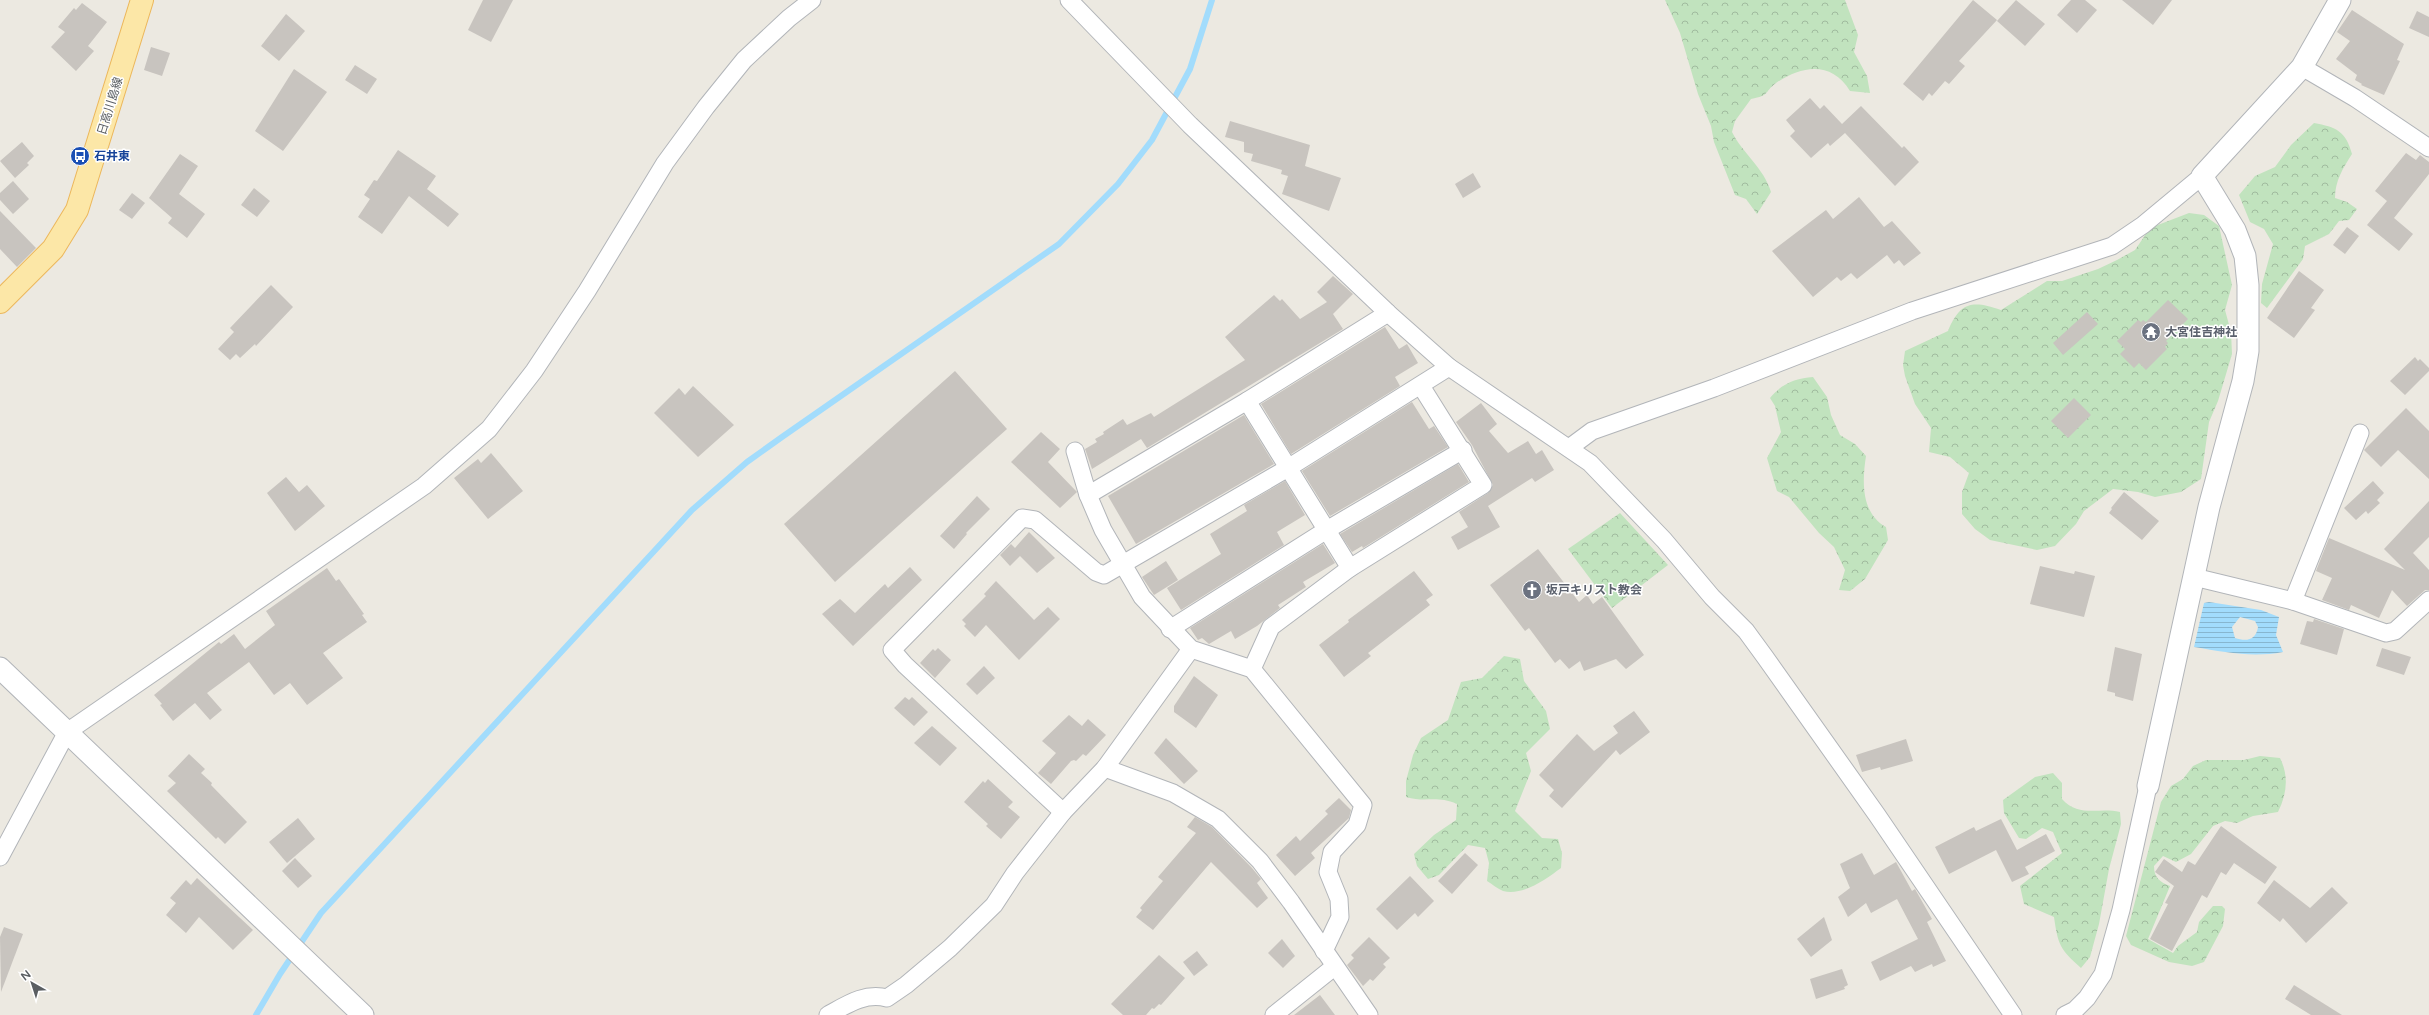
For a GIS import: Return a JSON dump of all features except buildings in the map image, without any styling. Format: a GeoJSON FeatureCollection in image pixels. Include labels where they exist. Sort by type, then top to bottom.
{"type":"FeatureCollection","features":[{"type":"Feature","properties":{"kind":"main road","name":"日高川島線"},"geometry":{"type":"LineString","coordinates":[[0,302],[53,249],[77,210],[142,0]]}},
{"type":"Feature","properties":{"kind":"street"},"geometry":{"type":"LineString","coordinates":[[0,856],[67,732],[424,486],[489,430],[534,371],[588,291],[665,164],[706,107],[744,60],[789,18],[812,0]]}},
{"type":"Feature","properties":{"kind":"street"},"geometry":{"type":"LineString","coordinates":[[1069,0],[1190,125],[1388,313],[1449,367],[1590,463],[1659,534],[1712,597],[1746,631],[1877,815],[2013,1015]]}},
{"type":"Feature","properties":{"kind":"street"},"geometry":{"type":"LineString","coordinates":[[1569,448],[1592,431],[1714,388],[1912,311],[2112,246],[2143,225],[2202,176],[2302,67],[2340,0]]}},
{"type":"Feature","properties":{"kind":"street"},"geometry":{"type":"LineString","coordinates":[[2302,67],[2355,98],[2429,148]]}},
{"type":"Feature","properties":{"kind":"street"},"geometry":{"type":"LineString","coordinates":[[2065,1015],[2075,1010],[2087,998],[2104,974],[2121,910],[2209,507],[2243,381],[2248,351],[2248,284],[2245,256],[2235,230],[2202,176]]}},
{"type":"Feature","properties":{"kind":"street"},"geometry":{"type":"LineString","coordinates":[[1088,495],[1247,401],[1388,313]]}},
{"type":"Feature","properties":{"kind":"street"},"geometry":{"type":"LineString","coordinates":[[1063,812],[905,665],[892,650],[1022,518],[1035,520],[1096,572],[1104,575],[1122,566],[1288,468],[1421,386],[1449,367]]}},
{"type":"Feature","properties":{"kind":"street"},"geometry":{"type":"LineString","coordinates":[[1252,669],[1271,627],[1350,568],[1483,485],[1463,450],[1421,386]]}},
{"type":"Feature","properties":{"kind":"street"},"geometry":{"type":"LineString","coordinates":[[1247,401],[1350,568]]}},
{"type":"Feature","properties":{"kind":"street"},"geometry":{"type":"LineString","coordinates":[[2294,600],[2360,433]]}},
{"type":"Feature","properties":{"kind":"street"},"geometry":{"type":"LineString","coordinates":[[1170,629],[1326,531],[1463,450]]}},
{"type":"Feature","properties":{"kind":"street"},"geometry":{"type":"LineString","coordinates":[[1075,451],[1088,495],[1103,530],[1122,566],[1142,597],[1170,629],[1191,649],[1252,669],[1363,805],[1357,825],[1332,852],[1328,872],[1339,899],[1340,917],[1324,951]]}},
{"type":"Feature","properties":{"kind":"street"},"geometry":{"type":"LineString","coordinates":[[2194,577],[2294,600],[2386,632],[2395,632],[2429,600]]}},
{"type":"Feature","properties":{"kind":"street"},"geometry":{"type":"LineString","coordinates":[[828,1015],[857,1000],[876,995],[887,998],[906,985],[950,948],[994,905],[1015,873],[1063,812],[1105,768],[1191,649]]}},
{"type":"Feature","properties":{"kind":"street"},"geometry":{"type":"LineString","coordinates":[[0,668],[363,1015]]}},
{"type":"Feature","properties":{"kind":"street"},"geometry":{"type":"LineString","coordinates":[[1105,768],[1173,793],[1218,819],[1260,861],[1291,902],[1334,967],[1369,1015]]}},
{"type":"Feature","properties":{"kind":"street"},"geometry":{"type":"LineString","coordinates":[[1274,1015],[1334,967]]}},
{"type":"Feature","properties":{"kind":"green space"},"geometry":{"type":"Polygon","coordinates":[[[1665,0],[1845,0],[1858,35],[1854,52],[1867,76],[1870,93],[1850,91],[1843,81],[1834,75],[1826,71],[1816,69],[1796,72],[1776,83],[1764,95],[1751,99],[1735,121],[1732,132],[1764,176],[1771,192],[1757,214],[1746,199],[1735,195],[1714,142],[1711,126],[1698,94],[1680,33],[1665,0]]]}},
{"type":"Feature","properties":{"kind":"green space"},"geometry":{"type":"Polygon","coordinates":[[[2314,123],[2328,126],[2339,131],[2350,146],[2352,154],[2338,180],[2335,198],[2347,202],[2357,209],[2349,220],[2339,221],[2329,234],[2305,246],[2303,259],[2267,308],[2261,303],[2262,284],[2273,244],[2264,229],[2250,222],[2239,195],[2255,176],[2275,167],[2291,145],[2314,123]]]}},
{"type":"Feature","properties":{"kind":"green space"},"geometry":{"type":"Polygon","coordinates":[[[2189,213],[2204,215],[2219,226],[2232,285],[2225,310],[2231,332],[2232,354],[2218,401],[2209,422],[2201,479],[2181,492],[2155,497],[2138,492],[2113,489],[2084,511],[2076,524],[2055,546],[2037,550],[1990,540],[1975,529],[1962,514],[1962,492],[1969,473],[1950,457],[1929,452],[1931,428],[1915,404],[1905,376],[1903,365],[1905,351],[1948,331],[1957,314],[1968,306],[1982,305],[2001,310],[2047,281],[2062,281],[2098,269],[2117,260],[2135,250],[2150,228],[2189,213]]]}},
{"type":"Feature","properties":{"kind":"green space"},"geometry":{"type":"Polygon","coordinates":[[[1813,377],[1827,397],[1831,415],[1840,435],[1855,444],[1866,456],[1864,476],[1865,496],[1872,514],[1886,527],[1888,540],[1865,579],[1850,591],[1839,590],[1845,570],[1834,547],[1819,533],[1789,497],[1777,491],[1767,458],[1781,432],[1775,406],[1770,398],[1784,385],[1795,380],[1813,377]]]}},
{"type":"Feature","properties":{"kind":"green space"},"geometry":{"type":"Polygon","coordinates":[[[1620,513],[1668,565],[1612,608],[1568,549],[1620,513]]]}},
{"type":"Feature","properties":{"kind":"green space"},"geometry":{"type":"Polygon","coordinates":[[[1504,656],[1520,659],[1524,681],[1546,711],[1550,729],[1526,753],[1531,771],[1515,811],[1542,838],[1558,839],[1562,853],[1561,868],[1534,886],[1511,892],[1503,891],[1487,881],[1489,863],[1485,848],[1468,845],[1439,875],[1428,879],[1417,866],[1414,854],[1434,835],[1456,820],[1457,804],[1450,801],[1437,799],[1413,799],[1406,797],[1406,781],[1413,755],[1421,738],[1448,720],[1461,682],[1482,678],[1504,656]]]}},
{"type":"Feature","properties":{"kind":"green space"},"geometry":{"type":"Polygon","coordinates":[[[2260,756],[2280,758],[2283,765],[2286,785],[2278,812],[2253,816],[2237,823],[2225,821],[2213,826],[2191,854],[2176,862],[2163,856],[2154,866],[2156,877],[2163,883],[2170,886],[2148,939],[2173,953],[2178,946],[2197,932],[2199,922],[2213,906],[2222,906],[2225,909],[2223,926],[2204,962],[2192,966],[2169,962],[2131,945],[2126,936],[2161,802],[2171,786],[2183,779],[2193,766],[2206,760],[2244,760],[2260,756]]]}},
{"type":"Feature","properties":{"kind":"green space"},"geometry":{"type":"Polygon","coordinates":[[[2053,773],[2062,783],[2062,799],[2069,805],[2082,810],[2120,812],[2121,824],[2109,869],[2099,924],[2090,957],[2081,968],[2068,956],[2061,946],[2054,917],[2024,904],[2020,886],[2062,853],[2053,832],[2042,828],[2026,839],[2019,838],[2004,813],[2003,800],[2035,777],[2053,773]]]}},
{"type":"Feature","properties":{"kind":"water"},"geometry":{"type":"Polygon","coordinates":[[[2209,602],[2261,610],[2279,617],[2276,635],[2283,652],[2272,654],[2249,654],[2194,647],[2204,603],[2209,602]],[[2240,617],[2232,627],[2235,638],[2247,640],[2253,637],[2258,627],[2255,621],[2240,617]]]}},
{"type":"Feature","properties":{"kind":"waterway"},"geometry":{"type":"LineString","coordinates":[[256,1015],[280,974],[321,913],[692,510],[747,462],[1059,244],[1118,184],[1152,140],[1190,69],[1212,0]]}},
{"type":"Feature","properties":{"kind":"place","name":"石井東"},"geometry":{"type":"Point","coordinates":[80,156]}},
{"type":"Feature","properties":{"kind":"place","name":"大宮住吉神社"},"geometry":{"type":"Point","coordinates":[2151,332]}},
{"type":"Feature","properties":{"kind":"place","name":"坂戸キリスト教会"},"geometry":{"type":"Point","coordinates":[1532,590]}}]}
